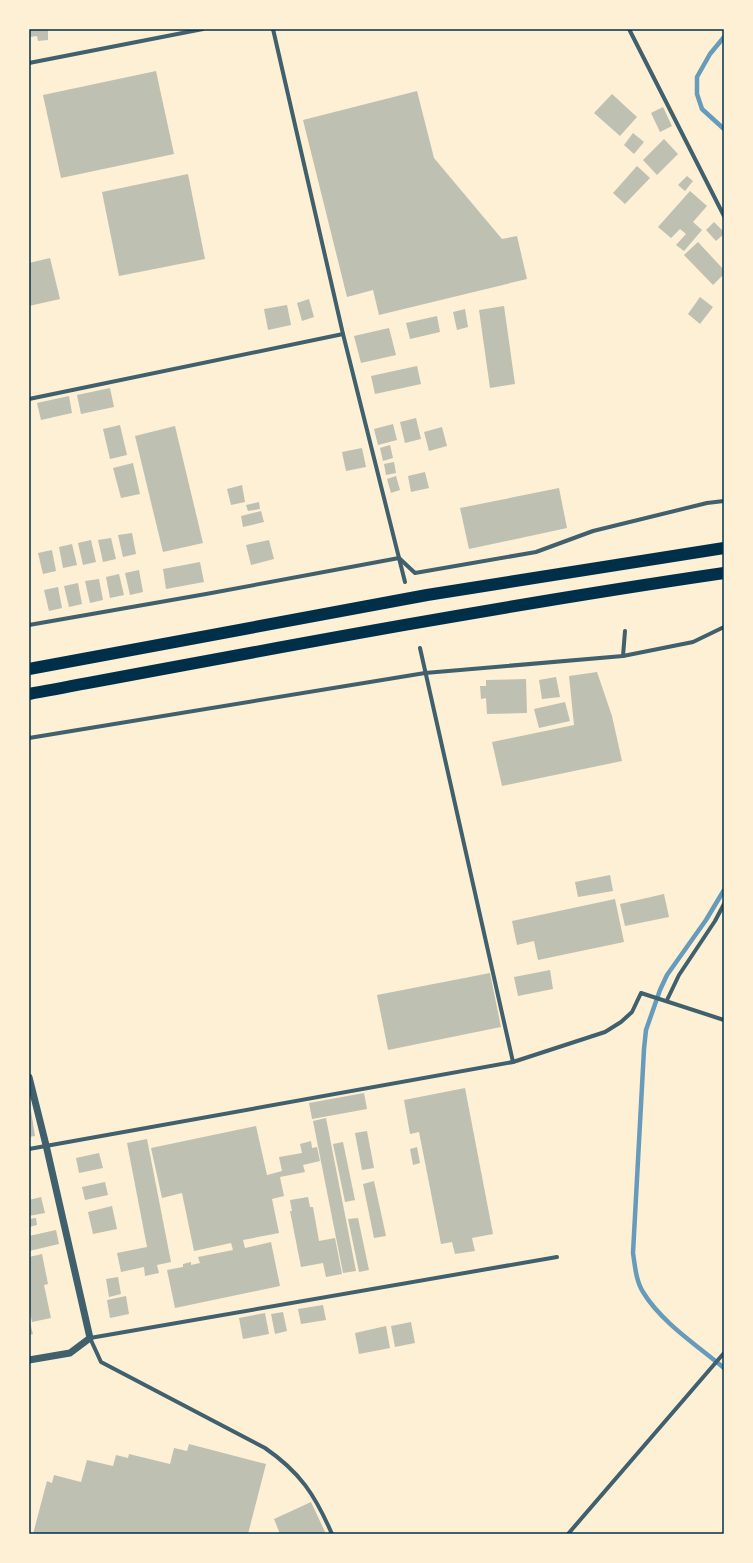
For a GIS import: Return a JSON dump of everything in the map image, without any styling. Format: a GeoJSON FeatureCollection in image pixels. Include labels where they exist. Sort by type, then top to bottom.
{"type":"FeatureCollection","features":[{"type":"Feature","properties":{"kind":"highway"},"geometry":{"type":"LineString","coordinates":[[29,669],[428,595],[724,548]]}},
{"type":"Feature","properties":{"kind":"highway"},"geometry":{"type":"LineString","coordinates":[[29,694],[433,620],[607,590],[724,573]]}},
{"type":"Feature","properties":{"kind":"street"},"geometry":{"type":"LineString","coordinates":[[29,63],[203,29]]}},
{"type":"Feature","properties":{"kind":"street"},"geometry":{"type":"LineString","coordinates":[[273,29],[343,334],[405,582]]}},
{"type":"Feature","properties":{"kind":"street"},"geometry":{"type":"LineString","coordinates":[[629,29],[724,216]]}},
{"type":"Feature","properties":{"kind":"street"},"geometry":{"type":"LineString","coordinates":[[29,399],[343,334]]}},
{"type":"Feature","properties":{"kind":"street"},"geometry":{"type":"LineString","coordinates":[[399,558],[415,573],[536,552],[593,531],[707,503],[724,501]]}},
{"type":"Feature","properties":{"kind":"street"},"geometry":{"type":"LineString","coordinates":[[29,625],[399,558]]}},
{"type":"Feature","properties":{"kind":"street"},"geometry":{"type":"LineString","coordinates":[[29,738],[425,673],[623,656],[693,642],[724,627]]}},
{"type":"Feature","properties":{"kind":"street"},"geometry":{"type":"LineString","coordinates":[[623,656],[625,631]]}},
{"type":"Feature","properties":{"kind":"street"},"geometry":{"type":"LineString","coordinates":[[420,648],[513,1062]]}},
{"type":"Feature","properties":{"kind":"street"},"geometry":{"type":"LineString","coordinates":[[667,1000],[679,975],[715,921],[724,904]]}},
{"type":"Feature","properties":{"kind":"street"},"geometry":{"type":"LineString","coordinates":[[29,1149],[513,1062],[605,1032],[621,1022],[632,1012],[641,993],[667,1000],[724,1020]]}},
{"type":"Feature","properties":{"kind":"street"},"geometry":{"type":"LineString","coordinates":[[29,1076],[90,1338],[101,1362],[265,1448],[279,1458],[293,1470],[305,1484],[315,1499],[332,1534]]}},
{"type":"Feature","properties":{"kind":"street"},"geometry":{"type":"LineString","coordinates":[[29,1360],[70,1353],[90,1338],[557,1257]]}},
{"type":"Feature","properties":{"kind":"street"},"geometry":{"type":"LineString","coordinates":[[568,1534],[724,1354]]}},
{"type":"Feature","properties":{"kind":"building"},"geometry":{"type":"Polygon","coordinates":[[[29,29],[48,29],[48,40],[38,41],[37,36],[29,37],[29,29]]]}},
{"type":"Feature","properties":{"kind":"building"},"geometry":{"type":"Polygon","coordinates":[[[156,71],[174,154],[61,178],[43,95],[156,71]]]}},
{"type":"Feature","properties":{"kind":"building"},"geometry":{"type":"Polygon","coordinates":[[[417,91],[434,158],[502,239],[517,236],[527,279],[379,315],[373,290],[347,297],[303,120],[417,91]]]}},
{"type":"Feature","properties":{"kind":"building"},"geometry":{"type":"Polygon","coordinates":[[[612,94],[637,117],[620,136],[594,113],[612,94]]]}},
{"type":"Feature","properties":{"kind":"building"},"geometry":{"type":"Polygon","coordinates":[[[663,107],[672,126],[660,132],[651,113],[663,107]]]}},
{"type":"Feature","properties":{"kind":"building"},"geometry":{"type":"Polygon","coordinates":[[[633,133],[644,142],[634,154],[624,145],[633,133]]]}},
{"type":"Feature","properties":{"kind":"building"},"geometry":{"type":"Polygon","coordinates":[[[664,139],[678,154],[657,175],[643,160],[664,139]]]}},
{"type":"Feature","properties":{"kind":"building"},"geometry":{"type":"Polygon","coordinates":[[[637,166],[650,178],[625,204],[613,193],[637,166]]]}},
{"type":"Feature","properties":{"kind":"building"},"geometry":{"type":"Polygon","coordinates":[[[188,174],[205,259],[119,276],[102,192],[188,174]]]}},
{"type":"Feature","properties":{"kind":"building"},"geometry":{"type":"Polygon","coordinates":[[[687,176],[693,181],[685,191],[678,185],[687,176]]]}},
{"type":"Feature","properties":{"kind":"building"},"geometry":{"type":"Polygon","coordinates":[[[690,191],[707,206],[693,222],[702,230],[684,251],[676,245],[686,234],[680,229],[671,238],[658,227],[690,191]]]}},
{"type":"Feature","properties":{"kind":"building"},"geometry":{"type":"Polygon","coordinates":[[[714,222],[724,232],[724,234],[716,241],[706,230],[714,222]]]}},
{"type":"Feature","properties":{"kind":"building"},"geometry":{"type":"Polygon","coordinates":[[[698,242],[724,270],[724,274],[713,285],[684,255],[698,242]]]}},
{"type":"Feature","properties":{"kind":"building"},"geometry":{"type":"Polygon","coordinates":[[[50,258],[60,299],[29,306],[29,263],[50,258]]]}},
{"type":"Feature","properties":{"kind":"building"},"geometry":{"type":"Polygon","coordinates":[[[700,297],[713,307],[700,324],[688,314],[700,297]]]}},
{"type":"Feature","properties":{"kind":"building"},"geometry":{"type":"Polygon","coordinates":[[[309,299],[314,317],[302,321],[297,303],[309,299]]]}},
{"type":"Feature","properties":{"kind":"building"},"geometry":{"type":"Polygon","coordinates":[[[287,305],[291,325],[268,330],[264,309],[287,305]]]}},
{"type":"Feature","properties":{"kind":"building"},"geometry":{"type":"Polygon","coordinates":[[[504,306],[515,384],[490,388],[479,310],[504,306]]]}},
{"type":"Feature","properties":{"kind":"building"},"geometry":{"type":"Polygon","coordinates":[[[465,309],[468,327],[457,330],[453,312],[465,309]]]}},
{"type":"Feature","properties":{"kind":"building"},"geometry":{"type":"Polygon","coordinates":[[[437,316],[440,332],[410,339],[406,323],[437,316]]]}},
{"type":"Feature","properties":{"kind":"building"},"geometry":{"type":"Polygon","coordinates":[[[389,328],[396,355],[361,363],[354,336],[389,328]]]}},
{"type":"Feature","properties":{"kind":"building"},"geometry":{"type":"Polygon","coordinates":[[[417,366],[421,384],[375,394],[371,376],[417,366]]]}},
{"type":"Feature","properties":{"kind":"building"},"geometry":{"type":"Polygon","coordinates":[[[110,388],[114,407],[81,414],[77,395],[110,388]]]}},
{"type":"Feature","properties":{"kind":"building"},"geometry":{"type":"Polygon","coordinates":[[[69,396],[72,413],[41,420],[37,403],[69,396]]]}},
{"type":"Feature","properties":{"kind":"building"},"geometry":{"type":"Polygon","coordinates":[[[416,418],[421,439],[405,443],[400,422],[416,418]]]}},
{"type":"Feature","properties":{"kind":"building"},"geometry":{"type":"Polygon","coordinates":[[[393,424],[397,440],[378,445],[374,429],[393,424]]]}},
{"type":"Feature","properties":{"kind":"building"},"geometry":{"type":"Polygon","coordinates":[[[120,425],[127,455],[110,459],[103,429],[120,425]]]}},
{"type":"Feature","properties":{"kind":"building"},"geometry":{"type":"Polygon","coordinates":[[[175,426],[203,543],[163,552],[135,436],[175,426]]]}},
{"type":"Feature","properties":{"kind":"building"},"geometry":{"type":"Polygon","coordinates":[[[442,427],[447,446],[429,451],[424,432],[442,427]]]}},
{"type":"Feature","properties":{"kind":"building"},"geometry":{"type":"Polygon","coordinates":[[[390,445],[393,458],[383,461],[380,448],[390,445]]]}},
{"type":"Feature","properties":{"kind":"building"},"geometry":{"type":"Polygon","coordinates":[[[362,448],[366,467],[346,471],[342,452],[362,448]]]}},
{"type":"Feature","properties":{"kind":"building"},"geometry":{"type":"Polygon","coordinates":[[[394,462],[396,473],[386,475],[384,464],[394,462]]]}},
{"type":"Feature","properties":{"kind":"building"},"geometry":{"type":"Polygon","coordinates":[[[133,463],[140,494],[121,498],[113,468],[133,463]]]}},
{"type":"Feature","properties":{"kind":"building"},"geometry":{"type":"Polygon","coordinates":[[[425,472],[429,488],[411,492],[408,476],[425,472]]]}},
{"type":"Feature","properties":{"kind":"building"},"geometry":{"type":"Polygon","coordinates":[[[396,476],[400,490],[391,493],[387,479],[396,476]]]}},
{"type":"Feature","properties":{"kind":"building"},"geometry":{"type":"Polygon","coordinates":[[[242,485],[245,502],[231,505],[227,489],[242,485]]]}},
{"type":"Feature","properties":{"kind":"building"},"geometry":{"type":"Polygon","coordinates":[[[559,488],[567,528],[469,549],[460,508],[559,488]]]}},
{"type":"Feature","properties":{"kind":"building"},"geometry":{"type":"Polygon","coordinates":[[[259,502],[260,509],[248,511],[246,505],[259,502]]]}},
{"type":"Feature","properties":{"kind":"building"},"geometry":{"type":"Polygon","coordinates":[[[261,511],[264,522],[243,527],[241,516],[261,511]]]}},
{"type":"Feature","properties":{"kind":"building"},"geometry":{"type":"Polygon","coordinates":[[[132,533],[136,554],[123,557],[118,535],[132,533]]]}},
{"type":"Feature","properties":{"kind":"building"},"geometry":{"type":"Polygon","coordinates":[[[111,538],[116,559],[103,562],[98,540],[111,538]]]}},
{"type":"Feature","properties":{"kind":"building"},"geometry":{"type":"Polygon","coordinates":[[[91,540],[96,562],[83,565],[78,543],[91,540]]]}},
{"type":"Feature","properties":{"kind":"building"},"geometry":{"type":"Polygon","coordinates":[[[269,540],[274,559],[251,565],[246,545],[269,540]]]}},
{"type":"Feature","properties":{"kind":"building"},"geometry":{"type":"Polygon","coordinates":[[[72,544],[77,565],[63,568],[59,547],[72,544]]]}},
{"type":"Feature","properties":{"kind":"building"},"geometry":{"type":"Polygon","coordinates":[[[52,550],[56,571],[43,574],[38,553],[52,550]]]}},
{"type":"Feature","properties":{"kind":"building"},"geometry":{"type":"Polygon","coordinates":[[[200,562],[204,582],[166,589],[163,569],[200,562]]]}},
{"type":"Feature","properties":{"kind":"building"},"geometry":{"type":"Polygon","coordinates":[[[139,570],[143,592],[130,595],[125,573],[139,570]]]}},
{"type":"Feature","properties":{"kind":"building"},"geometry":{"type":"Polygon","coordinates":[[[119,574],[124,595],[110,598],[106,577],[119,574]]]}},
{"type":"Feature","properties":{"kind":"building"},"geometry":{"type":"Polygon","coordinates":[[[99,579],[103,600],[90,603],[85,581],[99,579]]]}},
{"type":"Feature","properties":{"kind":"building"},"geometry":{"type":"Polygon","coordinates":[[[78,583],[82,604],[69,607],[64,586],[78,583]]]}},
{"type":"Feature","properties":{"kind":"building"},"geometry":{"type":"Polygon","coordinates":[[[58,587],[62,608],[49,611],[44,590],[58,587]]]}},
{"type":"Feature","properties":{"kind":"building"},"geometry":{"type":"Polygon","coordinates":[[[597,672],[612,716],[622,761],[502,786],[492,742],[574,725],[569,676],[597,672]]]}},
{"type":"Feature","properties":{"kind":"building"},"geometry":{"type":"Polygon","coordinates":[[[556,677],[560,697],[542,699],[539,680],[556,677]]]}},
{"type":"Feature","properties":{"kind":"building"},"geometry":{"type":"Polygon","coordinates":[[[526,679],[527,713],[487,714],[486,698],[481,699],[480,686],[486,686],[486,680],[526,679]]]}},
{"type":"Feature","properties":{"kind":"building"},"geometry":{"type":"Polygon","coordinates":[[[565,702],[570,721],[539,728],[534,709],[565,702]]]}},
{"type":"Feature","properties":{"kind":"building"},"geometry":{"type":"Polygon","coordinates":[[[610,875],[613,891],[578,897],[575,882],[610,875]]]}},
{"type":"Feature","properties":{"kind":"building"},"geometry":{"type":"Polygon","coordinates":[[[664,894],[669,917],[625,926],[620,904],[664,894]]]}},
{"type":"Feature","properties":{"kind":"building"},"geometry":{"type":"Polygon","coordinates":[[[615,899],[624,942],[538,960],[534,941],[517,945],[512,921],[615,899]]]}},
{"type":"Feature","properties":{"kind":"building"},"geometry":{"type":"Polygon","coordinates":[[[550,970],[553,989],[518,996],[514,977],[550,970]]]}},
{"type":"Feature","properties":{"kind":"building"},"geometry":{"type":"Polygon","coordinates":[[[490,973],[501,1027],[388,1050],[377,995],[490,973]]]}},
{"type":"Feature","properties":{"kind":"building"},"geometry":{"type":"Polygon","coordinates":[[[465,1088],[493,1234],[472,1238],[475,1251],[455,1254],[452,1242],[441,1244],[419,1132],[410,1134],[404,1100],[465,1088]]]}},
{"type":"Feature","properties":{"kind":"building"},"geometry":{"type":"Polygon","coordinates":[[[364,1093],[367,1109],[312,1119],[309,1103],[364,1093]]]}},
{"type":"Feature","properties":{"kind":"building"},"geometry":{"type":"Polygon","coordinates":[[[31,1111],[35,1136],[29,1137],[29,1112],[31,1111]]]}},
{"type":"Feature","properties":{"kind":"building"},"geometry":{"type":"Polygon","coordinates":[[[326,1118],[356,1271],[343,1273],[313,1121],[326,1118]]]}},
{"type":"Feature","properties":{"kind":"building"},"geometry":{"type":"Polygon","coordinates":[[[256,1126],[267,1175],[282,1171],[279,1157],[302,1153],[300,1144],[311,1141],[312,1148],[317,1147],[320,1161],[303,1165],[305,1172],[280,1177],[284,1196],[272,1199],[279,1233],[243,1240],[245,1248],[271,1242],[280,1286],[175,1308],[167,1270],[183,1267],[183,1264],[191,1262],[191,1265],[200,1263],[198,1257],[233,1250],[231,1243],[194,1251],[182,1193],[162,1198],[151,1148],[256,1126]]]}},
{"type":"Feature","properties":{"kind":"building"},"geometry":{"type":"Polygon","coordinates":[[[367,1131],[374,1168],[362,1170],[355,1133],[367,1131]]]}},
{"type":"Feature","properties":{"kind":"building"},"geometry":{"type":"Polygon","coordinates":[[[147,1139],[171,1262],[157,1265],[159,1273],[145,1276],[144,1267],[121,1272],[117,1253],[147,1247],[127,1143],[147,1139]]]}},
{"type":"Feature","properties":{"kind":"building"},"geometry":{"type":"Polygon","coordinates":[[[343,1142],[355,1200],[345,1202],[333,1144],[343,1142]]]}},
{"type":"Feature","properties":{"kind":"building"},"geometry":{"type":"Polygon","coordinates":[[[417,1147],[420,1163],[413,1165],[410,1149],[417,1147]]]}},
{"type":"Feature","properties":{"kind":"building"},"geometry":{"type":"Polygon","coordinates":[[[99,1153],[103,1168],[79,1173],[76,1158],[99,1153]]]}},
{"type":"Feature","properties":{"kind":"building"},"geometry":{"type":"Polygon","coordinates":[[[374,1181],[386,1236],[374,1238],[363,1184],[374,1181]]]}},
{"type":"Feature","properties":{"kind":"building"},"geometry":{"type":"Polygon","coordinates":[[[105,1182],[108,1195],[85,1200],[82,1187],[105,1182]]]}},
{"type":"Feature","properties":{"kind":"building"},"geometry":{"type":"Polygon","coordinates":[[[41,1197],[45,1213],[29,1216],[29,1200],[41,1197]]]}},
{"type":"Feature","properties":{"kind":"building"},"geometry":{"type":"Polygon","coordinates":[[[308,1197],[310,1207],[313,1207],[319,1241],[335,1238],[342,1274],[326,1277],[323,1263],[301,1267],[290,1211],[292,1211],[290,1200],[308,1197]]]}},
{"type":"Feature","properties":{"kind":"building"},"geometry":{"type":"Polygon","coordinates":[[[112,1206],[117,1229],[93,1234],[88,1212],[112,1206]]]}},
{"type":"Feature","properties":{"kind":"building"},"geometry":{"type":"Polygon","coordinates":[[[36,1218],[37,1225],[29,1227],[29,1219],[36,1218]]]}},
{"type":"Feature","properties":{"kind":"building"},"geometry":{"type":"Polygon","coordinates":[[[358,1218],[369,1270],[359,1272],[348,1219],[358,1218]]]}},
{"type":"Feature","properties":{"kind":"building"},"geometry":{"type":"Polygon","coordinates":[[[56,1230],[59,1244],[29,1251],[29,1236],[56,1230]]]}},
{"type":"Feature","properties":{"kind":"building"},"geometry":{"type":"Polygon","coordinates":[[[42,1254],[48,1284],[44,1285],[51,1318],[32,1322],[29,1306],[29,1257],[42,1254]]]}},
{"type":"Feature","properties":{"kind":"building"},"geometry":{"type":"Polygon","coordinates":[[[118,1277],[121,1294],[109,1297],[106,1279],[118,1277]]]}},
{"type":"Feature","properties":{"kind":"building"},"geometry":{"type":"Polygon","coordinates":[[[126,1296],[129,1314],[110,1318],[107,1300],[126,1296]]]}},
{"type":"Feature","properties":{"kind":"building"},"geometry":{"type":"Polygon","coordinates":[[[323,1305],[326,1320],[301,1324],[298,1309],[323,1305]]]}},
{"type":"Feature","properties":{"kind":"building"},"geometry":{"type":"Polygon","coordinates":[[[283,1312],[287,1331],[275,1334],[271,1314],[283,1312]]]}},
{"type":"Feature","properties":{"kind":"building"},"geometry":{"type":"Polygon","coordinates":[[[265,1313],[269,1334],[243,1339],[239,1318],[265,1313]]]}},
{"type":"Feature","properties":{"kind":"building"},"geometry":{"type":"Polygon","coordinates":[[[29,1320],[33,1334],[29,1335],[29,1320]]]}},
{"type":"Feature","properties":{"kind":"building"},"geometry":{"type":"Polygon","coordinates":[[[411,1322],[415,1343],[395,1347],[391,1326],[411,1322]]]}},
{"type":"Feature","properties":{"kind":"building"},"geometry":{"type":"Polygon","coordinates":[[[386,1326],[390,1348],[359,1354],[355,1333],[386,1326]]]}},
{"type":"Feature","properties":{"kind":"building"},"geometry":{"type":"Polygon","coordinates":[[[189,1444],[266,1464],[248,1534],[33,1534],[47,1481],[52,1483],[54,1475],[81,1482],[87,1460],[113,1466],[116,1455],[128,1458],[129,1454],[170,1464],[174,1448],[187,1451],[189,1444]]]}},
{"type":"Feature","properties":{"kind":"building"},"geometry":{"type":"Polygon","coordinates":[[[311,1502],[326,1534],[280,1534],[274,1519],[311,1502]]]}},
{"type":"Feature","properties":{"kind":"waterway"},"geometry":{"type":"LineString","coordinates":[[724,37],[710,54],[697,77],[697,94],[702,109],[724,129]]}},
{"type":"Feature","properties":{"kind":"waterway"},"geometry":{"type":"LineString","coordinates":[[724,890],[706,920],[667,975],[646,1030],[633,1253],[639,1283],[643,1292],[651,1303],[670,1323],[724,1368]]}}]}
